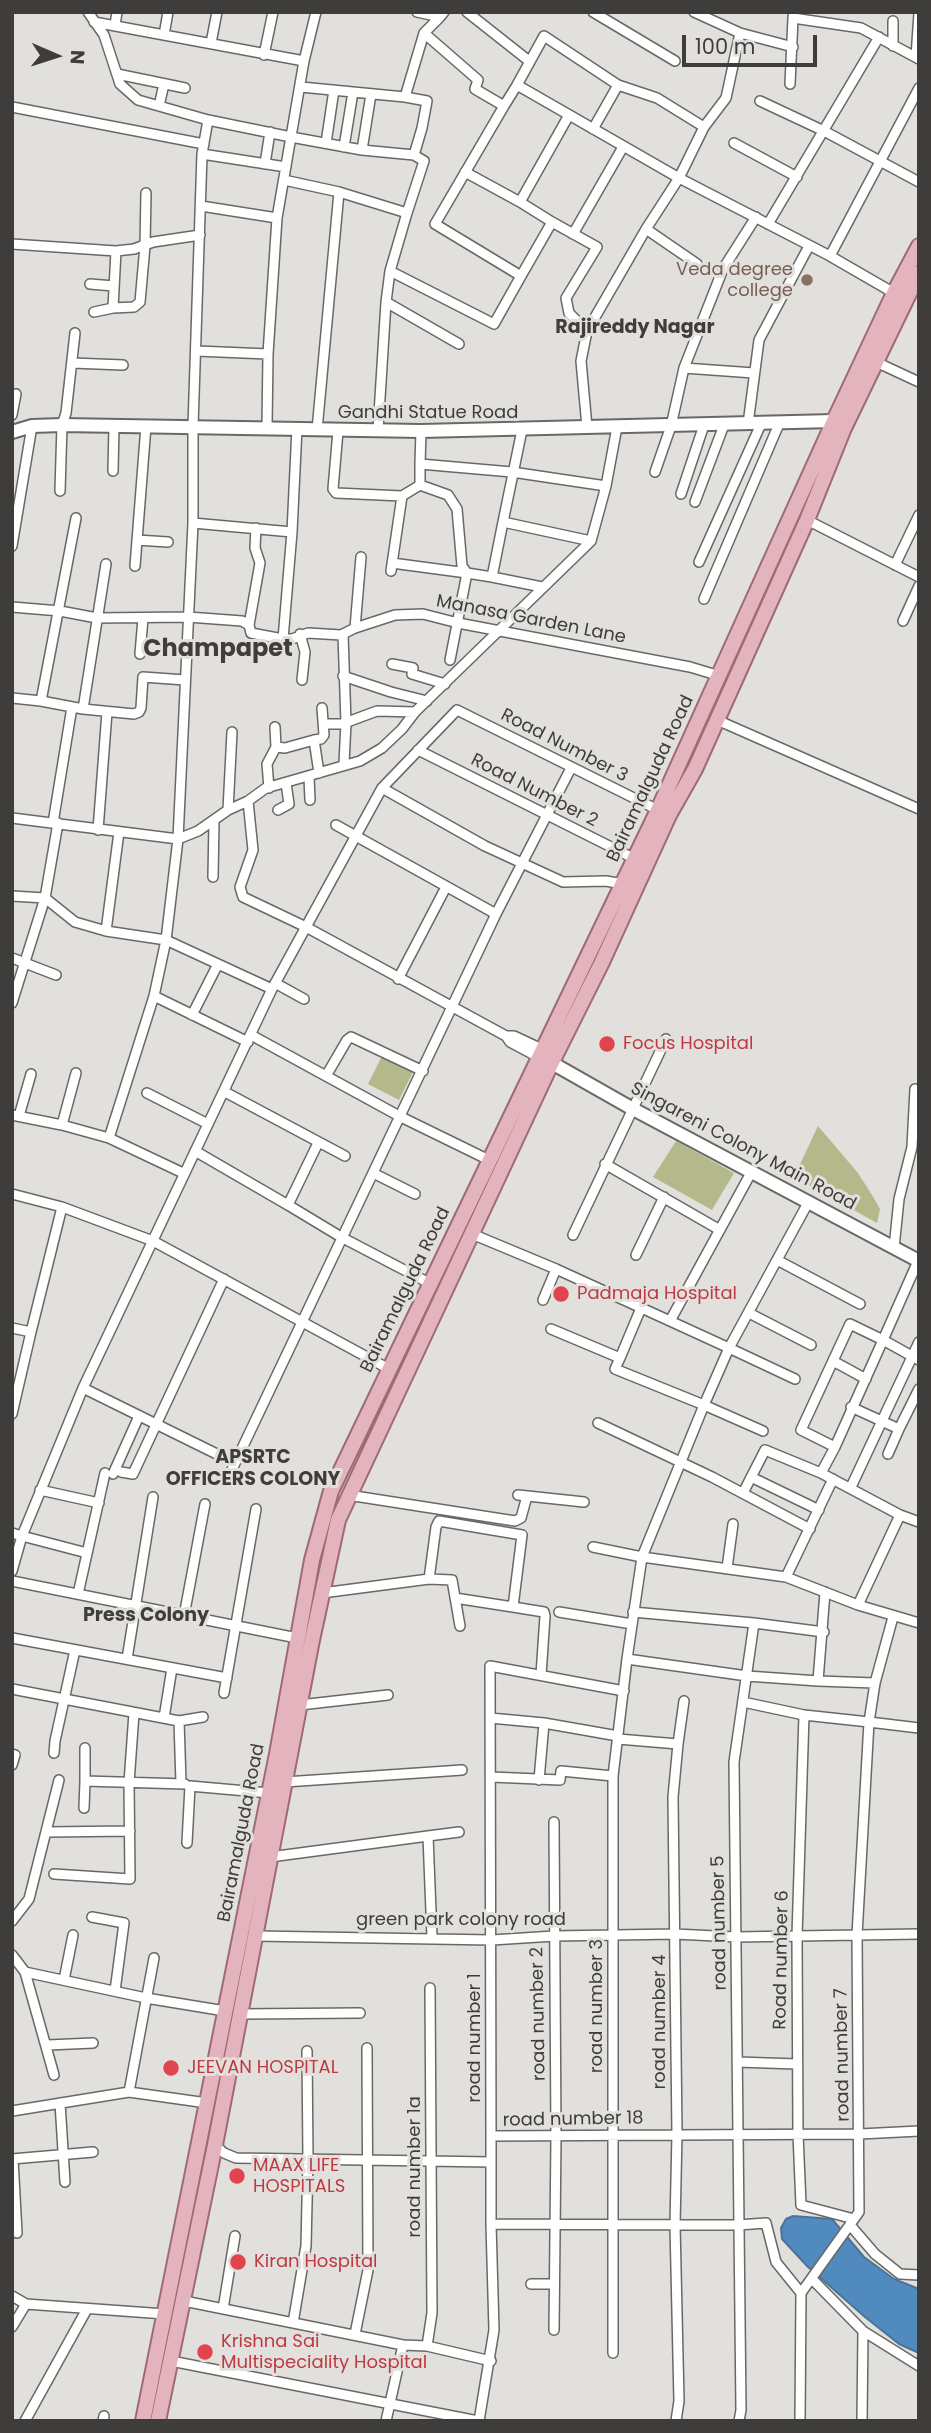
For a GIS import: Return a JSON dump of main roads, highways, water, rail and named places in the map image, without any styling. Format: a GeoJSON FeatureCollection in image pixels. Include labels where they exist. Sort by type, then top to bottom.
{"type":"FeatureCollection","features":[{"type":"Feature","properties":{"kind":"main road","name":"Bairamalguda Road"},"geometry":{"type":"LineString","coordinates":[[232,2012],[256,1936],[322,1593],[340,1515],[472,1234],[545,1057],[623,884],[839,425],[894,293],[919,246]]}},
{"type":"Feature","properties":{"kind":"main road","name":"Bairamalguda Road"},"geometry":{"type":"LineString","coordinates":[[158,2421],[215,2145],[223,2057],[297,1638],[325,1510],[346,1457],[491,1161],[545,1057],[602,962],[669,815],[695,769],[807,520],[839,425],[876,362],[919,273]]}},
{"type":"Feature","properties":{"kind":"main road"},"geometry":{"type":"LineString","coordinates":[[325,1510],[340,1515]]}},
{"type":"Feature","properties":{"kind":"main road","name":"Bairamalguda Road"},"geometry":{"type":"LineString","coordinates":[[143,2421],[207,2103],[223,2057]]}},
{"type":"Feature","properties":{"kind":"water"},"geometry":{"type":"Polygon","coordinates":[[[793,2216],[832,2219],[864,2257],[894,2279],[919,2289],[919,2353],[899,2344],[865,2317],[808,2267],[782,2239],[781,2228],[786,2219],[793,2216]]]}},
{"type":"Feature","properties":{"kind":"place","name":"Veda degree college"},"geometry":{"type":"Point","coordinates":[807,280]}},
{"type":"Feature","properties":{"kind":"place","name":"Focus Hospital"},"geometry":{"type":"Point","coordinates":[607,1044]}},
{"type":"Feature","properties":{"kind":"place","name":"Padmaja Hospital"},"geometry":{"type":"Point","coordinates":[561,1294]}},
{"type":"Feature","properties":{"kind":"place","name":"JEEVAN HOSPITAL"},"geometry":{"type":"Point","coordinates":[171,2068]}},
{"type":"Feature","properties":{"kind":"place","name":"MAAX LIFE HOSPITALS"},"geometry":{"type":"Point","coordinates":[237,2176]}},
{"type":"Feature","properties":{"kind":"place","name":"Kiran Hospital"},"geometry":{"type":"Point","coordinates":[238,2262]}},
{"type":"Feature","properties":{"kind":"place","name":"Krishna Sai Multispeciality Hospital"},"geometry":{"type":"Point","coordinates":[205,2352]}},
{"type":"Feature","properties":{"kind":"district","name":"Rajireddy Nagar"},"geometry":{"type":"Point","coordinates":[635,328]}},
{"type":"Feature","properties":{"kind":"district","name":"Champapet"},"geometry":{"type":"Point","coordinates":[218,650]}},
{"type":"Feature","properties":{"kind":"district","name":"APSRTC OFFICERS COLONY"},"geometry":{"type":"Point","coordinates":[253,1469]}},
{"type":"Feature","properties":{"kind":"district","name":"Press Colony"},"geometry":{"type":"Point","coordinates":[146,1616]}}]}
